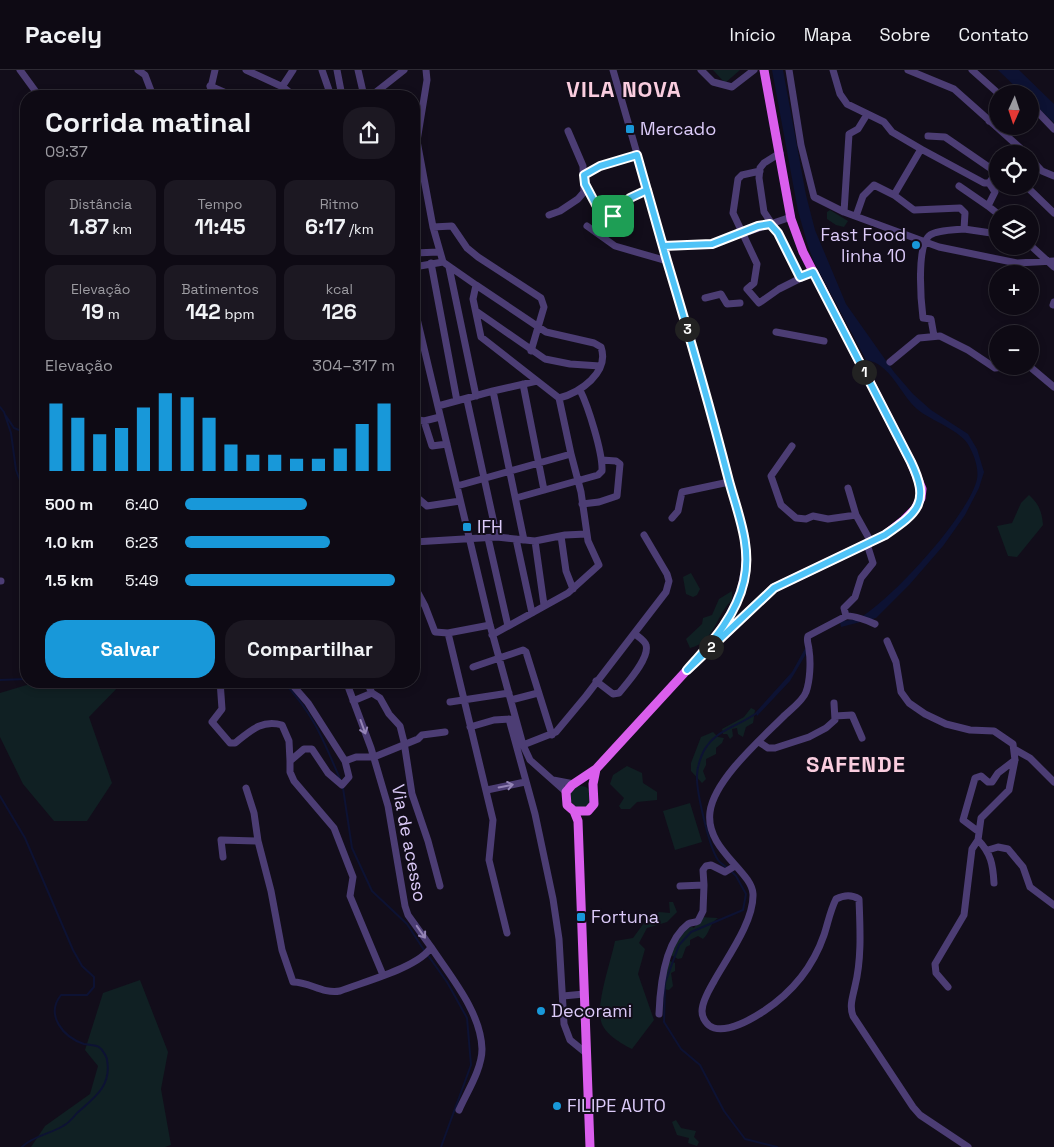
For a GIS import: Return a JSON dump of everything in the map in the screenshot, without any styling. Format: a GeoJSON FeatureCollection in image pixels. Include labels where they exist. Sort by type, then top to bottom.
{"type":"FeatureCollection","features":[{"type":"Feature","properties":{"kind":"main road"},"geometry":{"type":"LineString","coordinates":[[590,1147],[578,815],[567,805],[566,792],[596,769],[687,670],[774,588],[869,543],[896,527],[915,509],[922,489],[911,462],[803,252],[791,217],[764,70]]}},
{"type":"Feature","properties":{"kind":"main road"},"geometry":{"type":"LineString","coordinates":[[578,815],[594,804],[596,769]]}},
{"type":"Feature","properties":{"kind":"main road"},"geometry":{"type":"LineString","coordinates":[[576,783],[586,784],[594,790]]}},
{"type":"Feature","properties":{"kind":"street"},"geometry":{"type":"LineString","coordinates":[[20,70],[35,90]]}},
{"type":"Feature","properties":{"kind":"street"},"geometry":{"type":"LineString","coordinates":[[138,70],[145,75],[151,90]]}},
{"type":"Feature","properties":{"kind":"street"},"geometry":{"type":"LineString","coordinates":[[210,90],[215,70]]}},
{"type":"Feature","properties":{"kind":"street"},"geometry":{"type":"LineString","coordinates":[[246,70],[287,90]]}},
{"type":"Feature","properties":{"kind":"street"},"geometry":{"type":"LineString","coordinates":[[281,90],[293,70]]}},
{"type":"Feature","properties":{"kind":"street"},"geometry":{"type":"LineString","coordinates":[[322,70],[329,90]]}},
{"type":"Feature","properties":{"kind":"street"},"geometry":{"type":"LineString","coordinates":[[337,70],[341,90]]}},
{"type":"Feature","properties":{"kind":"street"},"geometry":{"type":"LineString","coordinates":[[358,70],[363,90]]}},
{"type":"Feature","properties":{"kind":"street"},"geometry":{"type":"LineString","coordinates":[[390,70],[396,77]]}},
{"type":"Feature","properties":{"kind":"street"},"geometry":{"type":"LineString","coordinates":[[379,90],[404,70]]}},
{"type":"Feature","properties":{"kind":"street"},"geometry":{"type":"LineString","coordinates":[[420,116],[427,80],[426,70]]}},
{"type":"Feature","properties":{"kind":"street"},"geometry":{"type":"LineString","coordinates":[[613,70],[717,432],[744,534],[746,550],[744,581],[738,600],[720,631],[687,670]]}},
{"type":"Feature","properties":{"kind":"street"},"geometry":{"type":"LineString","coordinates":[[701,70],[713,82],[732,87],[754,70]]}},
{"type":"Feature","properties":{"kind":"street"},"geometry":{"type":"LineString","coordinates":[[789,70],[800,136],[814,197],[844,212],[924,242],[1017,263],[1050,262]]}},
{"type":"Feature","properties":{"kind":"street"},"geometry":{"type":"LineString","coordinates":[[833,70],[842,98],[847,104],[866,116],[884,122],[892,132],[921,149],[984,183],[989,183]]}},
{"type":"Feature","properties":{"kind":"street"},"geometry":{"type":"LineString","coordinates":[[909,70],[954,89],[989,121]]}},
{"type":"Feature","properties":{"kind":"street"},"geometry":{"type":"LineString","coordinates":[[972,70],[989,85]]}},
{"type":"Feature","properties":{"kind":"street"},"geometry":{"type":"LineString","coordinates":[[210,86],[219,90]]}},
{"type":"Feature","properties":{"kind":"street"},"geometry":{"type":"LineString","coordinates":[[1039,113],[1054,129]]}},
{"type":"Feature","properties":{"kind":"street"},"geometry":{"type":"LineString","coordinates":[[844,212],[849,134],[858,129],[866,116]]}},
{"type":"Feature","properties":{"kind":"street"},"geometry":{"type":"LineString","coordinates":[[549,215],[578,199],[584,192],[585,184],[581,159],[568,131]]}},
{"type":"Feature","properties":{"kind":"street"},"geometry":{"type":"LineString","coordinates":[[1005,135],[1017,145]]}},
{"type":"Feature","properties":{"kind":"street"},"geometry":{"type":"LineString","coordinates":[[928,136],[945,137],[989,167]]}},
{"type":"Feature","properties":{"kind":"street"},"geometry":{"type":"LineString","coordinates":[[894,195],[921,149]]}},
{"type":"Feature","properties":{"kind":"street"},"geometry":{"type":"LineString","coordinates":[[780,153],[764,162],[760,171],[764,212],[770,224],[778,233],[800,277]]}},
{"type":"Feature","properties":{"kind":"street"},"geometry":{"type":"LineString","coordinates":[[584,175],[600,166],[637,155]]}},
{"type":"Feature","properties":{"kind":"street"},"geometry":{"type":"LineString","coordinates":[[420,165],[439,252],[446,265],[476,396]]}},
{"type":"Feature","properties":{"kind":"street"},"geometry":{"type":"LineString","coordinates":[[1039,167],[1054,176]]}},
{"type":"Feature","properties":{"kind":"street"},"geometry":{"type":"LineString","coordinates":[[760,171],[742,175],[735,189],[733,213],[757,264],[754,283],[747,289],[759,303],[800,277],[813,272]]}},
{"type":"Feature","properties":{"kind":"street"},"geometry":{"type":"LineString","coordinates":[[585,184],[602,216],[606,218],[613,216],[630,198],[647,190]]}},
{"type":"Feature","properties":{"kind":"street"},"geometry":{"type":"LineString","coordinates":[[856,216],[863,196],[874,185],[894,195],[914,210],[960,208],[965,213],[964,228]]}},
{"type":"Feature","properties":{"kind":"street"},"geometry":{"type":"LineString","coordinates":[[959,186],[988,206],[994,195]]}},
{"type":"Feature","properties":{"kind":"street"},"geometry":{"type":"LineString","coordinates":[[1035,195],[1054,213]]}},
{"type":"Feature","properties":{"kind":"street"},"geometry":{"type":"LineString","coordinates":[[663,246],[712,244],[791,217]]}},
{"type":"Feature","properties":{"kind":"street"},"geometry":{"type":"LineString","coordinates":[[433,227],[452,226],[467,248],[478,257],[541,298],[544,307],[531,351]]}},
{"type":"Feature","properties":{"kind":"street"},"geometry":{"type":"LineString","coordinates":[[587,226],[615,246],[667,261]]}},
{"type":"Feature","properties":{"kind":"street"},"geometry":{"type":"LineString","coordinates":[[934,336],[931,319],[923,318],[920,294],[924,242],[931,234],[964,228],[989,232]]}},
{"type":"Feature","properties":{"kind":"street"},"geometry":{"type":"LineString","coordinates":[[420,252],[439,252]]}},
{"type":"Feature","properties":{"kind":"street"},"geometry":{"type":"LineString","coordinates":[[1039,253],[1054,267]]}},
{"type":"Feature","properties":{"kind":"street"},"geometry":{"type":"LineString","coordinates":[[431,263],[457,401]]}},
{"type":"Feature","properties":{"kind":"street"},"geometry":{"type":"LineString","coordinates":[[420,266],[431,263],[446,265],[546,332],[599,345],[603,353],[598,372],[580,390],[559,398]]}},
{"type":"Feature","properties":{"kind":"street"},"geometry":{"type":"LineString","coordinates":[[476,284],[473,299],[481,336],[559,398],[578,482],[586,534],[599,565],[573,589],[492,635]]}},
{"type":"Feature","properties":{"kind":"street"},"geometry":{"type":"LineString","coordinates":[[705,298],[718,293],[722,294],[727,304],[740,303]]}},
{"type":"Feature","properties":{"kind":"street"},"geometry":{"type":"LineString","coordinates":[[476,311],[545,359],[570,364],[600,366]]}},
{"type":"Feature","properties":{"kind":"street"},"geometry":{"type":"LineString","coordinates":[[420,331],[492,635],[510,696],[512,719],[553,900],[559,939],[564,1024],[570,1040],[586,1053]]}},
{"type":"Feature","properties":{"kind":"street"},"geometry":{"type":"LineString","coordinates":[[776,332],[824,341]]}},
{"type":"Feature","properties":{"kind":"street"},"geometry":{"type":"LineString","coordinates":[[890,362],[919,338],[934,336],[950,340],[989,364]]}},
{"type":"Feature","properties":{"kind":"street"},"geometry":{"type":"LineString","coordinates":[[1039,374],[1054,387]]}},
{"type":"Feature","properties":{"kind":"street"},"geometry":{"type":"LineString","coordinates":[[438,406],[537,381]]}},
{"type":"Feature","properties":{"kind":"street"},"geometry":{"type":"LineString","coordinates":[[523,384],[540,462],[544,490]]}},
{"type":"Feature","properties":{"kind":"street"},"geometry":{"type":"LineString","coordinates":[[516,498],[578,482],[598,475],[602,471],[602,460],[580,390]]}},
{"type":"Feature","properties":{"kind":"street"},"geometry":{"type":"LineString","coordinates":[[493,391],[524,540]]}},
{"type":"Feature","properties":{"kind":"street"},"geometry":{"type":"LineString","coordinates":[[466,400],[486,479],[497,538]]}},
{"type":"Feature","properties":{"kind":"street"},"geometry":{"type":"LineString","coordinates":[[420,420],[424,421],[440,416]]}},
{"type":"Feature","properties":{"kind":"street"},"geometry":{"type":"LineString","coordinates":[[424,421],[429,443],[432,446],[447,444]]}},
{"type":"Feature","properties":{"kind":"street"},"geometry":{"type":"LineString","coordinates":[[792,446],[771,476],[776,494],[787,513],[796,518],[806,519],[813,516],[828,519],[856,515]]}},
{"type":"Feature","properties":{"kind":"street"},"geometry":{"type":"LineString","coordinates":[[458,486],[572,454]]}},
{"type":"Feature","properties":{"kind":"street"},"geometry":{"type":"LineString","coordinates":[[582,504],[599,502],[617,496],[620,464],[616,461],[602,460]]}},
{"type":"Feature","properties":{"kind":"street"},"geometry":{"type":"LineString","coordinates":[[672,518],[678,511],[682,492],[729,482]]}},
{"type":"Feature","properties":{"kind":"street"},"geometry":{"type":"LineString","coordinates":[[848,488],[856,515],[869,543],[873,563],[861,578],[855,597],[844,608],[849,615],[875,624]]}},
{"type":"Feature","properties":{"kind":"street"},"geometry":{"type":"LineString","coordinates":[[420,500],[427,506],[460,500]]}},
{"type":"Feature","properties":{"kind":"street"},"geometry":{"type":"LineString","coordinates":[[420,542],[488,538],[535,541],[586,534]]}},
{"type":"Feature","properties":{"kind":"street"},"geometry":{"type":"LineString","coordinates":[[523,745],[552,734],[635,634],[666,592],[669,581],[667,574],[644,535]]}},
{"type":"Feature","properties":{"kind":"street"},"geometry":{"type":"LineString","coordinates":[[561,536],[566,571],[573,589]]}},
{"type":"Feature","properties":{"kind":"street"},"geometry":{"type":"LineString","coordinates":[[488,538],[508,626]]}},
{"type":"Feature","properties":{"kind":"street"},"geometry":{"type":"LineString","coordinates":[[516,539],[532,612]]}},
{"type":"Feature","properties":{"kind":"street"},"geometry":{"type":"LineString","coordinates":[[535,541],[544,605]]}},
{"type":"Feature","properties":{"kind":"street"},"geometry":{"type":"LineString","coordinates":[[420,597],[435,632],[448,633],[490,625]]}},
{"type":"Feature","properties":{"kind":"street"},"geometry":{"type":"LineString","coordinates":[[849,615],[808,636],[806,693],[729,774],[716,793],[710,812],[712,830],[720,847],[751,886],[753,894],[749,914],[740,936],[709,990],[702,1009],[706,1023],[717,1028],[739,1024],[777,1002],[798,982],[812,960],[824,936],[836,900],[841,896],[854,896],[859,899],[860,916],[859,970],[850,1008],[853,1016],[920,1115],[968,1147]]}},
{"type":"Feature","properties":{"kind":"street"},"geometry":{"type":"LineString","coordinates":[[448,633],[493,820],[490,860],[507,933]]}},
{"type":"Feature","properties":{"kind":"street"},"geometry":{"type":"LineString","coordinates":[[596,681],[613,694],[619,693],[642,663],[647,649],[645,642],[635,634]]}},
{"type":"Feature","properties":{"kind":"street"},"geometry":{"type":"LineString","coordinates":[[887,641],[896,662],[901,692],[909,703],[925,714],[946,724],[970,730],[994,731],[1013,744],[1015,760],[1009,790],[981,818],[978,836],[972,849],[964,915],[934,968],[948,988]]}},
{"type":"Feature","properties":{"kind":"street"},"geometry":{"type":"LineString","coordinates":[[473,667],[523,650],[526,652],[552,734]]}},
{"type":"Feature","properties":{"kind":"street"},"geometry":{"type":"LineString","coordinates":[[220,688],[222,709],[212,722],[230,743],[235,743],[259,725],[269,722],[282,725],[289,742],[290,772],[294,781],[334,828],[353,877],[350,896],[383,974]]}},
{"type":"Feature","properties":{"kind":"street"},"geometry":{"type":"LineString","coordinates":[[290,761],[304,749],[312,749],[328,773],[342,785],[349,777],[345,762],[308,702],[295,688]]}},
{"type":"Feature","properties":{"kind":"street","name":"Via de acesso"},"geometry":{"type":"LineString","coordinates":[[348,688],[374,757],[388,806],[408,915],[431,946],[470,1007],[479,1032],[482,1050],[477,1068],[459,1110]]}},
{"type":"Feature","properties":{"kind":"street"},"geometry":{"type":"LineString","coordinates":[[370,688],[372,693],[380,698],[389,714],[400,726],[405,745],[412,794],[428,841],[440,886]]}},
{"type":"Feature","properties":{"kind":"street"},"geometry":{"type":"LineString","coordinates":[[450,702],[463,699],[538,692]]}},
{"type":"Feature","properties":{"kind":"street"},"geometry":{"type":"LineString","coordinates":[[353,701],[372,693]]}},
{"type":"Feature","properties":{"kind":"street"},"geometry":{"type":"LineString","coordinates":[[759,742],[768,748],[775,748],[826,728],[833,724],[835,716],[834,704]]}},
{"type":"Feature","properties":{"kind":"street"},"geometry":{"type":"LineString","coordinates":[[835,716],[852,715],[862,738]]}},
{"type":"Feature","properties":{"kind":"street"},"geometry":{"type":"LineString","coordinates":[[470,726],[512,719]]}},
{"type":"Feature","properties":{"kind":"street"},"geometry":{"type":"LineString","coordinates":[[512,719],[530,760],[566,792]]}},
{"type":"Feature","properties":{"kind":"street"},"geometry":{"type":"LineString","coordinates":[[345,762],[356,757],[374,757],[405,745],[422,735],[444,732]]}},
{"type":"Feature","properties":{"kind":"street"},"geometry":{"type":"LineString","coordinates":[[1014,750],[1030,758],[1054,782]]}},
{"type":"Feature","properties":{"kind":"street"},"geometry":{"type":"LineString","coordinates":[[994,883],[991,858],[988,850],[978,836],[962,820],[975,778],[981,776],[988,782],[992,782],[998,773],[1015,760]]}},
{"type":"Feature","properties":{"kind":"street"},"geometry":{"type":"LineString","coordinates":[[553,780],[576,783]]}},
{"type":"Feature","properties":{"kind":"street"},"geometry":{"type":"LineString","coordinates":[[487,790],[526,782]]}},
{"type":"Feature","properties":{"kind":"street"},"geometry":{"type":"LineString","coordinates":[[246,788],[254,813],[258,841],[271,891],[282,950],[293,982],[300,982],[330,993],[420,959],[427,954],[431,946]]}},
{"type":"Feature","properties":{"kind":"street"},"geometry":{"type":"LineString","coordinates":[[224,857],[221,840],[258,841]]}},
{"type":"Feature","properties":{"kind":"street"},"geometry":{"type":"LineString","coordinates":[[988,850],[998,847],[1008,848],[1023,868],[1030,888],[1054,905]]}},
{"type":"Feature","properties":{"kind":"street"},"geometry":{"type":"LineString","coordinates":[[659,1014],[662,972],[667,958],[687,925],[698,921],[703,911],[703,870],[706,866],[711,865],[724,872],[735,866]]}},
{"type":"Feature","properties":{"kind":"street"},"geometry":{"type":"LineString","coordinates":[[680,886],[704,885]]}},
{"type":"Feature","properties":{"kind":"street"},"geometry":{"type":"LineString","coordinates":[[563,996],[584,994]]}},
{"type":"Feature","properties":{"kind":"shaded area"},"geometry":{"type":"Polygon","coordinates":[[[713,70],[740,70],[725,83],[713,70]]]}},
{"type":"Feature","properties":{"kind":"shaded area"},"geometry":{"type":"Polygon","coordinates":[[[830,210],[848,221],[844,227],[836,225],[827,219],[827,212],[830,210]]]}},
{"type":"Feature","properties":{"kind":"shaded area"},"geometry":{"type":"Polygon","coordinates":[[[1029,495],[1039,508],[1043,525],[1017,557],[1008,556],[997,526],[1012,523],[1021,503],[1029,495]]]}},
{"type":"Feature","properties":{"kind":"shaded area"},"geometry":{"type":"Polygon","coordinates":[[[691,573],[700,589],[697,595],[693,597],[686,594],[683,577],[691,573]]]}},
{"type":"Feature","properties":{"kind":"shaded area"},"geometry":{"type":"Polygon","coordinates":[[[732,591],[732,600],[722,612],[710,634],[698,645],[690,648],[686,639],[702,624],[703,618],[712,615],[719,599],[732,591]]]}},
{"type":"Feature","properties":{"kind":"shaded area"},"geometry":{"type":"Polygon","coordinates":[[[20,687],[117,688],[89,717],[112,783],[87,821],[54,821],[23,784],[0,737],[0,693],[20,687]]]}},
{"type":"Feature","properties":{"kind":"shaded area"},"geometry":{"type":"Polygon","coordinates":[[[751,708],[755,710],[753,723],[746,727],[743,737],[738,734],[737,728],[732,729],[733,736],[730,739],[727,734],[723,734],[722,729],[744,717],[751,708]]]}},
{"type":"Feature","properties":{"kind":"shaded area"},"geometry":{"type":"Polygon","coordinates":[[[713,732],[718,737],[724,738],[722,743],[716,748],[716,754],[706,759],[703,771],[706,779],[702,783],[691,771],[691,763],[701,737],[713,732]]]}},
{"type":"Feature","properties":{"kind":"shaded area"},"geometry":{"type":"Polygon","coordinates":[[[627,766],[642,773],[643,783],[657,792],[657,800],[637,802],[630,809],[621,809],[619,806],[624,798],[610,784],[613,775],[627,766]]]}},
{"type":"Feature","properties":{"kind":"shaded area"},"geometry":{"type":"Polygon","coordinates":[[[581,786],[589,789],[592,797],[589,805],[581,808],[573,805],[570,797],[573,789],[581,786]]]}},
{"type":"Feature","properties":{"kind":"shaded area"},"geometry":{"type":"Polygon","coordinates":[[[690,803],[702,842],[675,850],[663,811],[690,803]]]}},
{"type":"Feature","properties":{"kind":"shaded area"},"geometry":{"type":"Polygon","coordinates":[[[669,902],[673,902],[677,912],[667,922],[647,928],[639,943],[645,949],[638,974],[654,1020],[632,1049],[614,1038],[601,1021],[601,1004],[615,941],[633,938],[649,916],[656,915],[659,912],[670,913],[669,902]]]}},
{"type":"Feature","properties":{"kind":"shaded area"},"geometry":{"type":"Polygon","coordinates":[[[700,917],[718,918],[703,939],[698,936],[690,940],[690,945],[686,947],[682,958],[678,959],[669,954],[670,947],[676,945],[676,939],[690,926],[694,928],[700,917]]]}},
{"type":"Feature","properties":{"kind":"shaded area"},"geometry":{"type":"Polygon","coordinates":[[[670,961],[675,963],[675,971],[671,973],[673,986],[669,990],[663,989],[664,964],[670,961]]]}},
{"type":"Feature","properties":{"kind":"shaded area"},"geometry":{"type":"Polygon","coordinates":[[[140,980],[168,1052],[161,1089],[171,1145],[165,1147],[31,1147],[45,1126],[90,1094],[98,1066],[85,1050],[103,993],[140,980]]]}},
{"type":"Feature","properties":{"kind":"shaded area"},"geometry":{"type":"Polygon","coordinates":[[[676,1120],[681,1128],[696,1131],[694,1137],[699,1142],[697,1146],[688,1143],[689,1138],[677,1135],[672,1122],[676,1120]]]}},
{"type":"Feature","properties":{"kind":"water"},"geometry":{"type":"Polygon","coordinates":[[[772,70],[783,70],[806,195],[815,230],[846,304],[894,372],[913,394],[931,410],[968,434],[977,449],[984,472],[979,488],[965,515],[943,546],[910,584],[876,618],[841,627],[840,622],[859,618],[875,607],[928,554],[960,513],[977,479],[977,470],[973,453],[965,440],[953,430],[917,409],[882,367],[866,360],[814,262],[798,211],[772,70]]]}},
{"type":"Feature","properties":{"kind":"water"},"geometry":{"type":"Polygon","coordinates":[[[998,70],[1019,70],[1034,85],[1014,85],[998,70]]]}},
{"type":"Feature","properties":{"kind":"water"},"geometry":{"type":"Polygon","coordinates":[[[1039,89],[1054,104],[1054,123],[1039,109],[1039,89]]]}},
{"type":"Feature","properties":{"kind":"water"},"geometry":{"type":"Polygon","coordinates":[[[807,645],[809,649],[790,681],[757,716],[756,712],[792,672],[807,645]]]}},
{"type":"Feature","properties":{"kind":"waterway"},"geometry":{"type":"LineString","coordinates":[[0,407],[4,412]]}},
{"type":"Feature","properties":{"kind":"waterway"},"geometry":{"type":"LineString","coordinates":[[4,412],[11,433],[16,470],[20,480]]}},
{"type":"Feature","properties":{"kind":"waterway"},"geometry":{"type":"LineString","coordinates":[[6,416],[14,428],[20,430]]}},
{"type":"Feature","properties":{"kind":"waterway"},"geometry":{"type":"LineString","coordinates":[[0,680],[20,679]]}},
{"type":"Feature","properties":{"kind":"waterway"},"geometry":{"type":"LineString","coordinates":[[289,688],[310,716],[340,779]]}},
{"type":"Feature","properties":{"kind":"waterway"},"geometry":{"type":"LineString","coordinates":[[727,868],[718,860],[714,853],[707,831],[697,782],[698,768],[703,752],[712,740],[758,712]]}},
{"type":"Feature","properties":{"kind":"waterway"},"geometry":{"type":"LineString","coordinates":[[343,788],[352,848],[372,891],[407,924],[424,950]]}},
{"type":"Feature","properties":{"kind":"waterway"},"geometry":{"type":"LineString","coordinates":[[0,796],[25,838],[73,950],[82,966],[94,977],[94,987],[87,995],[61,995],[55,1010],[56,1017],[63,1031],[76,1041],[100,1048],[107,1059],[108,1069],[107,1077],[100,1091],[69,1122],[58,1129],[31,1140],[22,1147]]}},
{"type":"Feature","properties":{"kind":"waterway"},"geometry":{"type":"LineString","coordinates":[[731,871],[746,894],[743,910],[691,932],[679,945],[665,983],[664,1022],[681,1049],[700,1065],[724,1111],[745,1139],[777,1147]]}},
{"type":"Feature","properties":{"kind":"waterway"},"geometry":{"type":"LineString","coordinates":[[427,954],[447,982],[467,1018],[471,1065],[441,1147]]}},
{"type":"Feature","properties":{"kind":"place","name":"Mercado"},"geometry":{"type":"Point","coordinates":[630,129]}},
{"type":"Feature","properties":{"kind":"place","name":"Fast Food linha 10"},"geometry":{"type":"Point","coordinates":[916,245]}},
{"type":"Feature","properties":{"kind":"place","name":"IFH"},"geometry":{"type":"Point","coordinates":[467,527]}},
{"type":"Feature","properties":{"kind":"place","name":"Fortuna"},"geometry":{"type":"Point","coordinates":[581,917]}},
{"type":"Feature","properties":{"kind":"place","name":"Decorami"},"geometry":{"type":"Point","coordinates":[541,1011]}},
{"type":"Feature","properties":{"kind":"place","name":"FILIPE AUTO"},"geometry":{"type":"Point","coordinates":[557,1106]}},
{"type":"Feature","properties":{"kind":"district","name":"VILA NOVA"},"geometry":{"type":"Point","coordinates":[624,89]}},
{"type":"Feature","properties":{"kind":"district","name":"SAFENDE"},"geometry":{"type":"Point","coordinates":[856,764]}},
{"type":"Feature","properties":{"kind":"route"},"geometry":{"type":"LineString","coordinates":[[613,216],[604,218],[602,216],[585,184],[584,175],[610,162],[637,155],[663,246],[667,261],[717,432],[744,534],[746,567],[738,600],[720,631],[687,670],[762,597],[774,588],[812,568],[885,535],[896,527],[915,509],[922,489],[911,462],[813,272],[800,277],[778,233],[770,224],[758,226],[712,244],[663,246],[647,190],[637,193],[630,198],[613,216]]}}]}
